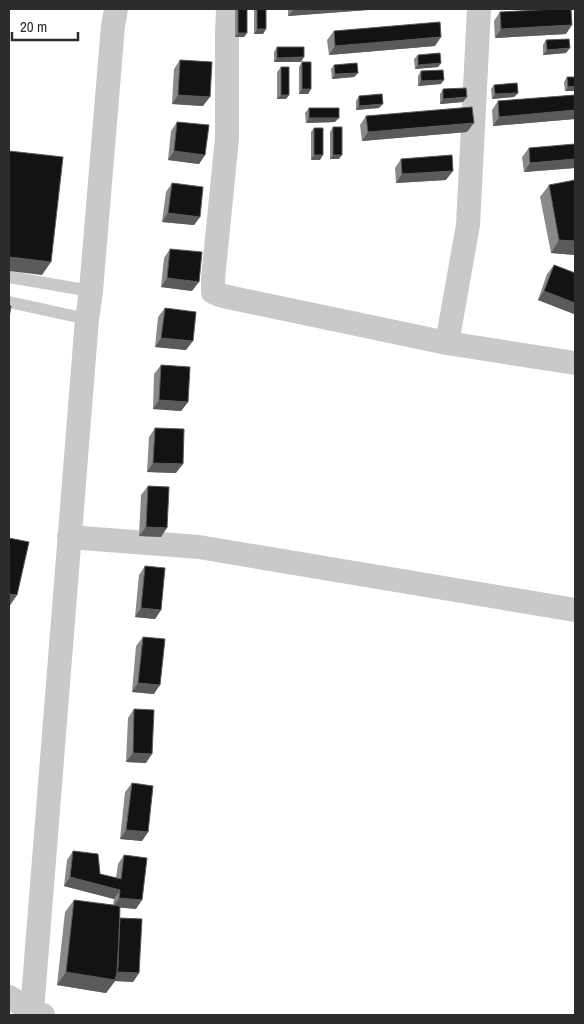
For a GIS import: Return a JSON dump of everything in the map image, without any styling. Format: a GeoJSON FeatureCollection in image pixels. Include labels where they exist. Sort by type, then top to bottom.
{"type":"FeatureCollection","features":[{"type":"Feature","properties":{"kind":"street"},"geometry":{"type":"LineString","coordinates":[[9,998],[37,1013],[69,537],[116,9]]}},
{"type":"Feature","properties":{"kind":"street"},"geometry":{"type":"LineString","coordinates":[[228,9],[227,138],[213,292],[223,296],[447,343],[575,363]]}},
{"type":"Feature","properties":{"kind":"street"},"geometry":{"type":"LineString","coordinates":[[447,343],[468,225],[478,9]]}},
{"type":"Feature","properties":{"kind":"street"},"geometry":{"type":"LineString","coordinates":[[69,537],[200,547],[575,610]]}},
{"type":"Feature","properties":{"kind":"lane"},"geometry":{"type":"LineString","coordinates":[[9,277],[91,291]]}},
{"type":"Feature","properties":{"kind":"lane"},"geometry":{"type":"LineString","coordinates":[[9,302],[87,319]]}},
{"type":"Feature","properties":{"kind":"building"},"geometry":{"type":"Polygon","coordinates":[[[238,9],[247,9],[247,33],[238,33],[238,9]]]}},
{"type":"Feature","properties":{"kind":"building"},"geometry":{"type":"Polygon","coordinates":[[[257,9],[266,9],[266,29],[257,29],[257,9]]]}},
{"type":"Feature","properties":{"kind":"building"},"geometry":{"type":"Polygon","coordinates":[[[571,9],[572,25],[501,29],[500,12],[571,9]]]}},
{"type":"Feature","properties":{"kind":"building"},"geometry":{"type":"Polygon","coordinates":[[[440,22],[441,37],[335,46],[334,31],[440,22]]]}},
{"type":"Feature","properties":{"kind":"building"},"geometry":{"type":"Polygon","coordinates":[[[569,39],[570,48],[547,50],[546,40],[569,39]]]}},
{"type":"Feature","properties":{"kind":"building"},"geometry":{"type":"Polygon","coordinates":[[[277,47],[304,47],[304,57],[277,58],[277,47]]]}},
{"type":"Feature","properties":{"kind":"building"},"geometry":{"type":"Polygon","coordinates":[[[440,53],[441,63],[418,65],[418,55],[440,53]]]}},
{"type":"Feature","properties":{"kind":"building"},"geometry":{"type":"Polygon","coordinates":[[[180,60],[212,62],[210,97],[178,95],[180,60]]]}},
{"type":"Feature","properties":{"kind":"building"},"geometry":{"type":"Polygon","coordinates":[[[302,62],[311,62],[311,89],[302,89],[302,62]]]}},
{"type":"Feature","properties":{"kind":"building"},"geometry":{"type":"Polygon","coordinates":[[[357,63],[358,73],[335,74],[334,65],[357,63]]]}},
{"type":"Feature","properties":{"kind":"building"},"geometry":{"type":"Polygon","coordinates":[[[281,67],[289,67],[289,95],[281,95],[281,67]]]}},
{"type":"Feature","properties":{"kind":"building"},"geometry":{"type":"Polygon","coordinates":[[[443,70],[444,80],[421,81],[421,71],[443,70]]]}},
{"type":"Feature","properties":{"kind":"building"},"geometry":{"type":"Polygon","coordinates":[[[567,77],[575,77],[575,86],[568,87],[567,77]]]}},
{"type":"Feature","properties":{"kind":"building"},"geometry":{"type":"Polygon","coordinates":[[[517,83],[518,93],[495,94],[494,85],[517,83]]]}},
{"type":"Feature","properties":{"kind":"building"},"geometry":{"type":"Polygon","coordinates":[[[466,88],[467,97],[443,99],[443,89],[466,88]]]}},
{"type":"Feature","properties":{"kind":"building"},"geometry":{"type":"Polygon","coordinates":[[[382,94],[383,104],[359,106],[359,96],[382,94]]]}},
{"type":"Feature","properties":{"kind":"building"},"geometry":{"type":"Polygon","coordinates":[[[575,95],[575,110],[499,117],[498,101],[575,95]]]}},
{"type":"Feature","properties":{"kind":"building"},"geometry":{"type":"Polygon","coordinates":[[[472,107],[474,123],[368,132],[366,116],[472,107]]]}},
{"type":"Feature","properties":{"kind":"building"},"geometry":{"type":"Polygon","coordinates":[[[309,108],[339,108],[339,118],[309,118],[309,108]]]}},
{"type":"Feature","properties":{"kind":"building"},"geometry":{"type":"Polygon","coordinates":[[[177,122],[209,125],[205,155],[174,151],[177,122]]]}},
{"type":"Feature","properties":{"kind":"building"},"geometry":{"type":"Polygon","coordinates":[[[333,127],[342,127],[342,155],[333,155],[333,127]]]}},
{"type":"Feature","properties":{"kind":"building"},"geometry":{"type":"Polygon","coordinates":[[[314,128],[323,128],[323,155],[314,155],[314,128]]]}},
{"type":"Feature","properties":{"kind":"building"},"geometry":{"type":"Polygon","coordinates":[[[575,144],[575,159],[530,163],[529,148],[575,144]]]}},
{"type":"Feature","properties":{"kind":"building"},"geometry":{"type":"Polygon","coordinates":[[[9,151],[63,157],[51,262],[9,257],[9,151]]]}},
{"type":"Feature","properties":{"kind":"building"},"geometry":{"type":"Polygon","coordinates":[[[452,155],[453,171],[402,174],[401,159],[452,155]]]}},
{"type":"Feature","properties":{"kind":"building"},"geometry":{"type":"Polygon","coordinates":[[[575,180],[575,241],[559,240],[549,185],[575,180]]]}},
{"type":"Feature","properties":{"kind":"building"},"geometry":{"type":"Polygon","coordinates":[[[172,183],[203,187],[200,217],[168,213],[172,183]]]}},
{"type":"Feature","properties":{"kind":"building"},"geometry":{"type":"Polygon","coordinates":[[[170,249],[202,252],[199,282],[167,278],[170,249]]]}},
{"type":"Feature","properties":{"kind":"building"},"geometry":{"type":"Polygon","coordinates":[[[554,265],[575,273],[575,303],[544,291],[554,265]]]}},
{"type":"Feature","properties":{"kind":"building"},"geometry":{"type":"Polygon","coordinates":[[[165,308],[196,312],[193,341],[161,338],[165,308]]]}},
{"type":"Feature","properties":{"kind":"building"},"geometry":{"type":"Polygon","coordinates":[[[161,365],[190,367],[188,402],[159,400],[161,365]]]}},
{"type":"Feature","properties":{"kind":"building"},"geometry":{"type":"Polygon","coordinates":[[[155,428],[184,429],[183,464],[153,463],[155,428]]]}},
{"type":"Feature","properties":{"kind":"building"},"geometry":{"type":"Polygon","coordinates":[[[148,486],[169,487],[167,528],[146,527],[148,486]]]}},
{"type":"Feature","properties":{"kind":"building"},"geometry":{"type":"Polygon","coordinates":[[[9,538],[29,542],[17,595],[9,594],[9,538]]]}},
{"type":"Feature","properties":{"kind":"building"},"geometry":{"type":"Polygon","coordinates":[[[145,566],[165,568],[161,610],[141,608],[145,566]]]}},
{"type":"Feature","properties":{"kind":"building"},"geometry":{"type":"Polygon","coordinates":[[[143,637],[165,639],[160,685],[138,683],[143,637]]]}},
{"type":"Feature","properties":{"kind":"building"},"geometry":{"type":"Polygon","coordinates":[[[134,709],[154,710],[152,754],[133,753],[134,709]]]}},
{"type":"Feature","properties":{"kind":"building"},"geometry":{"type":"Polygon","coordinates":[[[132,783],[153,786],[148,832],[126,830],[132,783]]]}},
{"type":"Feature","properties":{"kind":"building"},"geometry":{"type":"Polygon","coordinates":[[[73,851],[98,854],[100,874],[121,879],[124,855],[147,858],[142,900],[119,898],[120,890],[70,877],[73,851]]]}},
{"type":"Feature","properties":{"kind":"building"},"geometry":{"type":"Polygon","coordinates":[[[74,900],[120,906],[118,968],[115,980],[66,972],[74,900]]]}},
{"type":"Feature","properties":{"kind":"building"},"geometry":{"type":"Polygon","coordinates":[[[120,918],[142,919],[139,973],[117,972],[120,918]]]}}]}
